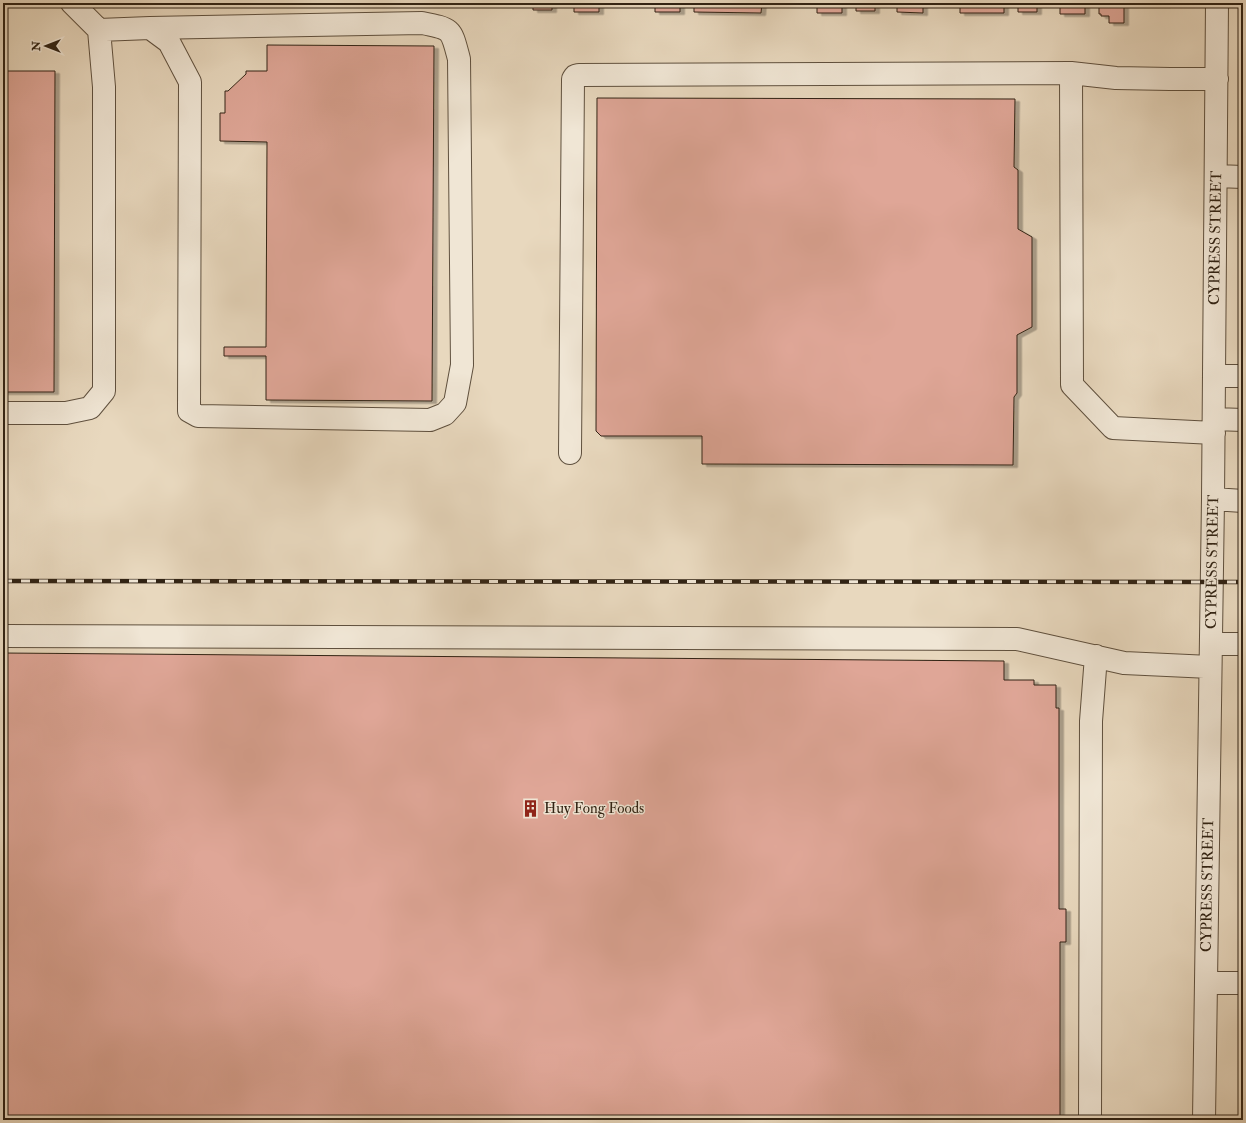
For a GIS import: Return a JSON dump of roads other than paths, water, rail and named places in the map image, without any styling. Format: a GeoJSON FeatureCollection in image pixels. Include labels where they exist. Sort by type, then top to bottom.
{"type":"FeatureCollection","features":[{"type":"Feature","properties":{"kind":"street"},"geometry":{"type":"LineString","coordinates":[[3,413],[66,413],[90,408],[104,391],[104,87],[99,30],[72,3]]}},
{"type":"Feature","properties":{"kind":"street","name":"CYPRESS STREET"},"geometry":{"type":"LineString","coordinates":[[1204,1120],[1214,426],[1217,3]]}},
{"type":"Feature","properties":{"kind":"street"},"geometry":{"type":"LineString","coordinates":[[99,30],[150,28],[422,23],[444,28],[453,35],[459,59],[462,365],[455,403],[446,414],[430,420],[198,416],[189,411],[190,82],[169,42],[150,28]]}},
{"type":"Feature","properties":{"kind":"street"},"geometry":{"type":"LineString","coordinates":[[570,453],[573,79],[575,76],[1071,73],[1116,78],[1217,79]]}},
{"type":"Feature","properties":{"kind":"street"},"geometry":{"type":"LineString","coordinates":[[1071,73],[1072,385],[1113,428],[1214,426],[1243,420]]}},
{"type":"Feature","properties":{"kind":"street"},"geometry":{"type":"LineString","coordinates":[[1216,176],[1243,177]]}},
{"type":"Feature","properties":{"kind":"street"},"geometry":{"type":"LineString","coordinates":[[1214,376],[1243,376]]}},
{"type":"Feature","properties":{"kind":"street"},"geometry":{"type":"LineString","coordinates":[[1213,499],[1243,501]]}},
{"type":"Feature","properties":{"kind":"street"},"geometry":{"type":"LineString","coordinates":[[3,636],[1017,639],[1124,663],[1210,667]]}},
{"type":"Feature","properties":{"kind":"street"},"geometry":{"type":"LineString","coordinates":[[1211,644],[1243,644]]}},
{"type":"Feature","properties":{"kind":"street"},"geometry":{"type":"LineString","coordinates":[[1090,1120],[1091,729],[1096,656]]}},
{"type":"Feature","properties":{"kind":"street"},"geometry":{"type":"LineString","coordinates":[[1206,983],[1243,983]]}},
{"type":"Feature","properties":{"kind":"railway"},"geometry":{"type":"LineString","coordinates":[[3,581],[1243,582]]}},
{"type":"Feature","properties":{"kind":"place","name":"Huy Fong Foods"},"geometry":{"type":"Point","coordinates":[531,808]}}]}
